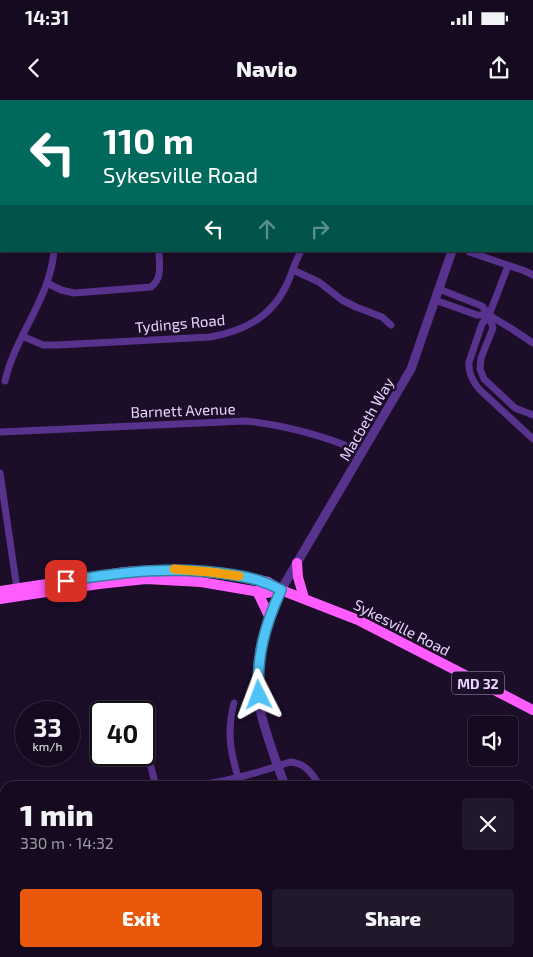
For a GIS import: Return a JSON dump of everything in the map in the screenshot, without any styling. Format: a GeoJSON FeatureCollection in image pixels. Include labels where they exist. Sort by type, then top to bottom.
{"type":"FeatureCollection","features":[{"type":"Feature","properties":{"kind":"main road"},"geometry":{"type":"LineString","coordinates":[[297,563],[298,577],[304,598]]}},
{"type":"Feature","properties":{"kind":"main road","name":"Sykesville Road"},"geometry":{"type":"LineString","coordinates":[[0,591],[125,572],[167,569],[210,572],[268,582],[281,590],[372,627],[533,710]]}},
{"type":"Feature","properties":{"kind":"main road","name":"Sykesville Road"},"geometry":{"type":"LineString","coordinates":[[0,599],[146,579],[201,582],[266,593],[281,590]]}},
{"type":"Feature","properties":{"kind":"main road"},"geometry":{"type":"LineString","coordinates":[[257,592],[270,616]]}},
{"type":"Feature","properties":{"kind":"street"},"geometry":{"type":"LineString","coordinates":[[4,381],[12,357],[40,302],[47,283],[54,252]]}},
{"type":"Feature","properties":{"kind":"street"},"geometry":{"type":"LineString","coordinates":[[47,283],[61,290],[74,293],[152,287],[160,276],[159,252]]}},
{"type":"Feature","properties":{"kind":"street","name":"Tydings Road"},"geometry":{"type":"LineString","coordinates":[[22,336],[43,345],[57,345],[210,337],[228,334],[255,322],[273,307],[287,284],[301,252]]}},
{"type":"Feature","properties":{"kind":"street","name":"Macbeth Way"},"geometry":{"type":"LineString","coordinates":[[283,781],[259,707],[260,651],[270,616],[281,590],[411,369],[452,252]]}},
{"type":"Feature","properties":{"kind":"street"},"geometry":{"type":"LineString","coordinates":[[469,252],[533,275]]}},
{"type":"Feature","properties":{"kind":"street"},"geometry":{"type":"LineString","coordinates":[[508,266],[490,315],[482,324],[469,362],[469,369],[473,381],[479,389],[533,439]]}},
{"type":"Feature","properties":{"kind":"street"},"geometry":{"type":"LineString","coordinates":[[293,270],[319,282],[342,300],[382,317],[391,325]]}},
{"type":"Feature","properties":{"kind":"street"},"geometry":{"type":"LineString","coordinates":[[439,289],[482,306],[490,315],[533,343]]}},
{"type":"Feature","properties":{"kind":"street"},"geometry":{"type":"LineString","coordinates":[[435,300],[477,315],[490,315]]}},
{"type":"Feature","properties":{"kind":"street"},"geometry":{"type":"LineString","coordinates":[[490,315],[493,328],[481,358],[480,369],[484,379],[515,408],[533,415]]}},
{"type":"Feature","properties":{"kind":"street","name":"Barnett Avenue"},"geometry":{"type":"LineString","coordinates":[[0,432],[260,422],[346,445],[362,453]]}},
{"type":"Feature","properties":{"kind":"street"},"geometry":{"type":"LineString","coordinates":[[0,473],[17,589]]}},
{"type":"Feature","properties":{"kind":"street"},"geometry":{"type":"LineString","coordinates":[[234,703],[229,730],[231,752],[239,781]]}},
{"type":"Feature","properties":{"kind":"street"},"geometry":{"type":"LineString","coordinates":[[224,781],[290,762],[304,766],[316,781]]}},
{"type":"Feature","properties":{"kind":"street"},"geometry":{"type":"LineString","coordinates":[[151,766],[155,781]]}},
{"type":"Feature","properties":{"kind":"slow traffic"},"geometry":{"type":"LineString","coordinates":[[174,569],[239,576]]}},
{"type":"Feature","properties":{"kind":"route"},"geometry":{"type":"LineString","coordinates":[[66,581],[125,572],[167,569],[196,570],[268,582],[281,590],[262,642],[258,669],[259,695]]}}]}
